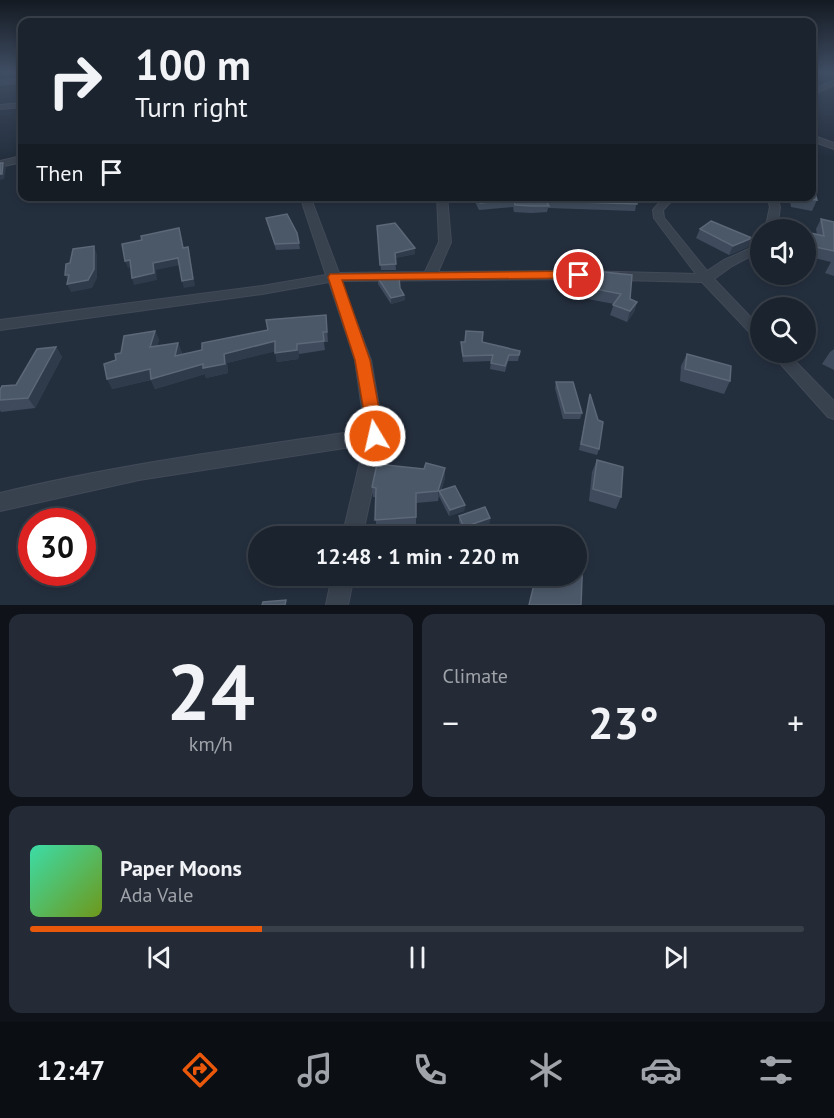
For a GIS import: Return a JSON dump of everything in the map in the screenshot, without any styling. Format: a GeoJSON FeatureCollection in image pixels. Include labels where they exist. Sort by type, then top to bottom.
{"type":"FeatureCollection","features":[{"type":"Feature","properties":{"kind":"street"},"geometry":{"type":"LineString","coordinates":[[0,106],[18,105]]}},
{"type":"Feature","properties":{"kind":"street"},"geometry":{"type":"LineString","coordinates":[[816,139],[834,146]]}},
{"type":"Feature","properties":{"kind":"street"},"geometry":{"type":"LineString","coordinates":[[0,164],[18,160]]}},
{"type":"Feature","properties":{"kind":"street"},"geometry":{"type":"LineString","coordinates":[[307,201],[363,360],[375,436],[355,526]]}},
{"type":"Feature","properties":{"kind":"street"},"geometry":{"type":"LineString","coordinates":[[430,276],[445,242],[442,201]]}},
{"type":"Feature","properties":{"kind":"street"},"geometry":{"type":"LineString","coordinates":[[667,201],[657,214],[706,278],[750,324]]}},
{"type":"Feature","properties":{"kind":"street"},"geometry":{"type":"LineString","coordinates":[[773,201],[773,219]]}},
{"type":"Feature","properties":{"kind":"street"},"geometry":{"type":"LineString","coordinates":[[0,325],[262,290],[334,277],[579,275],[706,278],[750,252]]}},
{"type":"Feature","properties":{"kind":"street"},"geometry":{"type":"LineString","coordinates":[[787,363],[834,412]]}},
{"type":"Feature","properties":{"kind":"street"},"geometry":{"type":"LineString","coordinates":[[0,502],[51,488],[164,468],[375,436]]}},
{"type":"Feature","properties":{"kind":"street"},"geometry":{"type":"LineString","coordinates":[[337,605],[341,586]]}},
{"type":"Feature","properties":{"kind":"building"},"geometry":{"type":"Polygon","coordinates":[[[0,163],[3,163],[2,174],[0,174],[0,163]]]}},
{"type":"Feature","properties":{"kind":"building"},"geometry":{"type":"Polygon","coordinates":[[[479,201],[503,201],[480,203],[479,201]]]}},
{"type":"Feature","properties":{"kind":"building"},"geometry":{"type":"Polygon","coordinates":[[[514,201],[546,201],[549,206],[532,206],[515,205],[514,201]]]}},
{"type":"Feature","properties":{"kind":"building"},"geometry":{"type":"Polygon","coordinates":[[[546,201],[637,201],[637,204],[546,201]]]}},
{"type":"Feature","properties":{"kind":"building"},"geometry":{"type":"Polygon","coordinates":[[[287,214],[297,233],[299,243],[275,244],[266,218],[287,214]]]}},
{"type":"Feature","properties":{"kind":"building"},"geometry":{"type":"Polygon","coordinates":[[[821,219],[834,222],[834,251],[816,247],[816,234],[824,236],[821,219]]]}},
{"type":"Feature","properties":{"kind":"building"},"geometry":{"type":"Polygon","coordinates":[[[711,221],[750,239],[733,246],[700,229],[711,221]]]}},
{"type":"Feature","properties":{"kind":"building"},"geometry":{"type":"Polygon","coordinates":[[[395,223],[415,248],[395,253],[396,264],[380,265],[377,226],[395,223]]]}},
{"type":"Feature","properties":{"kind":"building"},"geometry":{"type":"Polygon","coordinates":[[[179,228],[183,248],[188,247],[193,279],[182,281],[178,258],[153,263],[154,273],[132,278],[130,260],[125,261],[122,244],[142,240],[141,236],[179,228]]]}},
{"type":"Feature","properties":{"kind":"building"},"geometry":{"type":"Polygon","coordinates":[[[94,246],[94,269],[88,280],[67,284],[69,275],[65,275],[66,264],[70,263],[73,249],[94,246]]]}},
{"type":"Feature","properties":{"kind":"building"},"geometry":{"type":"Polygon","coordinates":[[[594,271],[632,275],[630,299],[637,302],[630,311],[613,305],[621,294],[590,288],[594,271]]]}},
{"type":"Feature","properties":{"kind":"building"},"geometry":{"type":"Polygon","coordinates":[[[399,277],[400,288],[404,295],[391,298],[378,278],[399,277]]]}},
{"type":"Feature","properties":{"kind":"building"},"geometry":{"type":"Polygon","coordinates":[[[326,315],[327,332],[323,332],[324,341],[297,344],[297,350],[275,353],[275,341],[224,354],[225,364],[203,368],[203,364],[151,379],[150,369],[107,379],[104,364],[116,360],[115,354],[121,353],[124,336],[155,331],[150,347],[178,343],[175,356],[202,350],[202,343],[268,330],[266,320],[326,315]]]}},
{"type":"Feature","properties":{"kind":"building"},"geometry":{"type":"Polygon","coordinates":[[[466,331],[483,332],[482,342],[520,351],[519,355],[509,355],[505,366],[491,363],[493,355],[463,356],[461,342],[465,342],[466,331]]]}},
{"type":"Feature","properties":{"kind":"building"},"geometry":{"type":"Polygon","coordinates":[[[56,347],[28,398],[0,400],[2,386],[16,385],[37,349],[56,347]]]}},
{"type":"Feature","properties":{"kind":"building"},"geometry":{"type":"Polygon","coordinates":[[[687,354],[731,366],[730,381],[685,369],[687,354]]]}},
{"type":"Feature","properties":{"kind":"building"},"geometry":{"type":"Polygon","coordinates":[[[556,382],[573,382],[582,413],[565,413],[556,382]]]}},
{"type":"Feature","properties":{"kind":"building"},"geometry":{"type":"Polygon","coordinates":[[[590,394],[598,420],[603,422],[599,449],[581,444],[590,394]]]}},
{"type":"Feature","properties":{"kind":"building"},"geometry":{"type":"Polygon","coordinates":[[[597,460],[623,467],[621,497],[593,489],[597,460]]]}},
{"type":"Feature","properties":{"kind":"building"},"geometry":{"type":"Polygon","coordinates":[[[426,463],[445,468],[438,491],[416,493],[416,517],[375,520],[376,488],[372,487],[377,464],[424,469],[426,463]]]}},
{"type":"Feature","properties":{"kind":"building"},"geometry":{"type":"Polygon","coordinates":[[[455,486],[465,505],[450,510],[439,491],[455,486]]]}},
{"type":"Feature","properties":{"kind":"building"},"geometry":{"type":"Polygon","coordinates":[[[485,507],[490,518],[464,526],[459,516],[485,507]]]}},
{"type":"Feature","properties":{"kind":"building"},"geometry":{"type":"Polygon","coordinates":[[[534,586],[582,586],[581,605],[529,605],[534,586]]]}},
{"type":"Feature","properties":{"kind":"building"},"geometry":{"type":"Polygon","coordinates":[[[286,600],[285,605],[262,605],[263,602],[286,600]]]}},
{"type":"Feature","properties":{"kind":"route"},"geometry":{"type":"LineString","coordinates":[[375,436],[363,360],[334,277],[579,275]]}}]}
